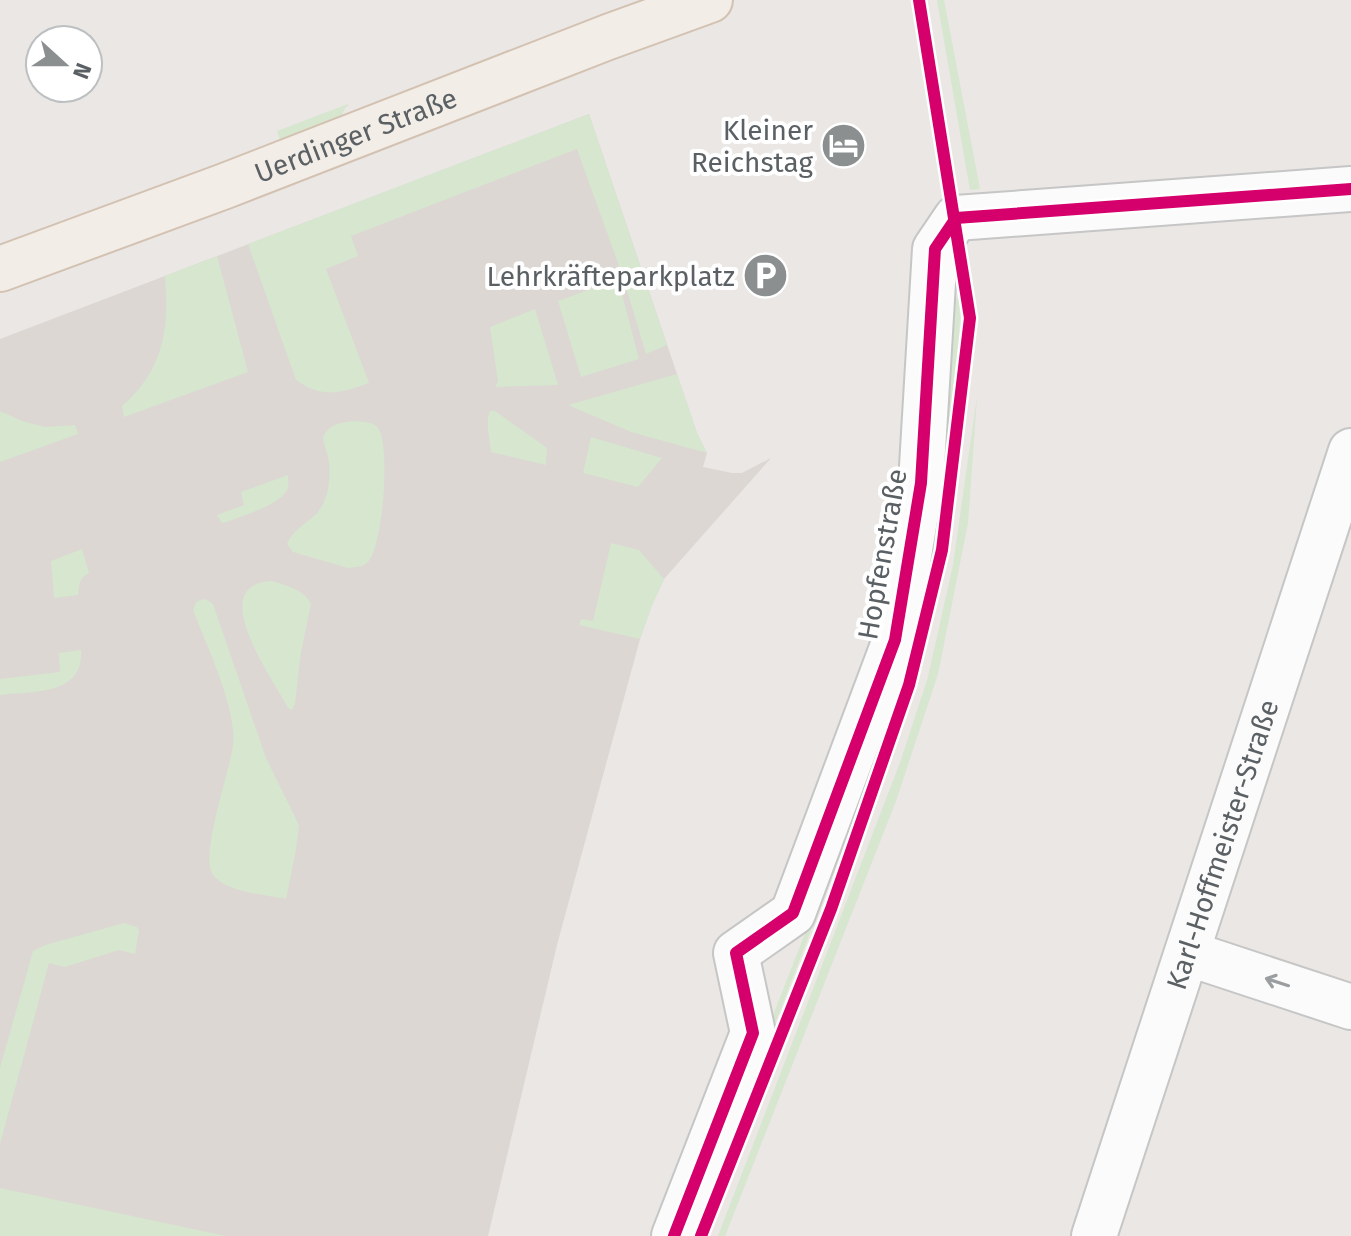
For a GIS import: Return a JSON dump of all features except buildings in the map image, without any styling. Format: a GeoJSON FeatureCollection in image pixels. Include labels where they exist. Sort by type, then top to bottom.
{"type":"FeatureCollection","features":[{"type":"Feature","properties":{"kind":"main road","name":"Uerdinger Straße"},"geometry":{"type":"LineString","coordinates":[[0,269],[710,0]]}},
{"type":"Feature","properties":{"kind":"street","name":"Hopfenstraße"},"geometry":{"type":"LineString","coordinates":[[674,1236],[753,1033],[736,953],[793,913],[895,640],[921,483],[935,249],[956,218],[1351,189]]}},
{"type":"Feature","properties":{"kind":"street","name":"Karl-Hoffmeister-Straße"},"geometry":{"type":"LineString","coordinates":[[1094,1236],[1351,451]]}},
{"type":"Feature","properties":{"kind":"street"},"geometry":{"type":"LineString","coordinates":[[1187,953],[1351,1007]]}},
{"type":"Feature","properties":{"kind":"shaded area"},"geometry":{"type":"Polygon","coordinates":[[[589,114],[697,433],[707,453],[703,467],[742,473],[771,458],[664,579],[652,605],[640,639],[557,945],[488,1236],[0,1236],[0,339],[589,114]]]}},
{"type":"Feature","properties":{"kind":"green space"},"geometry":{"type":"Polygon","coordinates":[[[937,0],[944,0],[980,189],[970,190],[937,0]]]}},
{"type":"Feature","properties":{"kind":"green space"},"geometry":{"type":"Polygon","coordinates":[[[348,104],[339,122],[280,140],[277,131],[348,104]]]}},
{"type":"Feature","properties":{"kind":"green space"},"geometry":{"type":"Polygon","coordinates":[[[589,114],[667,345],[646,354],[623,277],[577,149],[351,236],[358,256],[326,269],[369,383],[323,392],[296,380],[248,244],[589,114]]]}},
{"type":"Feature","properties":{"kind":"green space"},"geometry":{"type":"Polygon","coordinates":[[[217,256],[248,372],[124,417],[122,406],[147,378],[161,347],[166,314],[165,276],[217,256]]]}},
{"type":"Feature","properties":{"kind":"green space"},"geometry":{"type":"Polygon","coordinates":[[[618,279],[639,359],[581,377],[558,301],[618,279]]]}},
{"type":"Feature","properties":{"kind":"green space"},"geometry":{"type":"Polygon","coordinates":[[[952,298],[959,298],[960,317],[954,407],[931,558],[906,670],[880,751],[768,1042],[747,1082],[874,757],[927,558],[948,412],[952,298]]]}},
{"type":"Feature","properties":{"kind":"green space"},"geometry":{"type":"Polygon","coordinates":[[[535,309],[558,385],[495,387],[498,381],[490,327],[535,309]]]}},
{"type":"Feature","properties":{"kind":"green space"},"geometry":{"type":"Polygon","coordinates":[[[677,374],[707,453],[631,432],[568,405],[677,374]]]}},
{"type":"Feature","properties":{"kind":"green space"},"geometry":{"type":"Polygon","coordinates":[[[977,397],[968,523],[938,674],[896,801],[725,1236],[718,1236],[901,760],[928,677],[953,565],[977,397]]]}},
{"type":"Feature","properties":{"kind":"green space"},"geometry":{"type":"Polygon","coordinates":[[[0,411],[45,427],[75,425],[78,434],[0,462],[0,411]]]}},
{"type":"Feature","properties":{"kind":"green space"},"geometry":{"type":"Polygon","coordinates":[[[490,411],[495,411],[547,448],[546,465],[491,452],[490,411]]]}},
{"type":"Feature","properties":{"kind":"green space"},"geometry":{"type":"Polygon","coordinates":[[[354,421],[370,423],[378,428],[382,438],[384,474],[381,519],[373,554],[367,563],[348,568],[293,552],[287,544],[295,532],[319,511],[325,498],[330,469],[323,437],[332,426],[354,421]]]}},
{"type":"Feature","properties":{"kind":"green space"},"geometry":{"type":"Polygon","coordinates":[[[591,437],[662,458],[638,487],[583,473],[591,437]]]}},
{"type":"Feature","properties":{"kind":"green space"},"geometry":{"type":"Polygon","coordinates":[[[288,475],[288,488],[278,500],[222,523],[217,515],[244,505],[241,492],[288,475]]]}},
{"type":"Feature","properties":{"kind":"green space"},"geometry":{"type":"Polygon","coordinates":[[[611,543],[639,550],[664,579],[640,639],[579,625],[581,619],[593,621],[611,543]]]}},
{"type":"Feature","properties":{"kind":"green space"},"geometry":{"type":"Polygon","coordinates":[[[82,549],[89,573],[80,582],[78,595],[54,598],[51,561],[82,549]]]}},
{"type":"Feature","properties":{"kind":"green space"},"geometry":{"type":"Polygon","coordinates":[[[272,581],[300,592],[311,604],[292,710],[259,656],[243,615],[243,598],[252,586],[272,581]]]}},
{"type":"Feature","properties":{"kind":"green space"},"geometry":{"type":"Polygon","coordinates":[[[203,599],[213,604],[266,758],[299,825],[286,899],[235,889],[225,885],[212,873],[210,848],[233,746],[233,732],[220,678],[193,610],[196,602],[203,599]]]}},
{"type":"Feature","properties":{"kind":"green space"},"geometry":{"type":"Polygon","coordinates":[[[81,650],[80,665],[74,676],[65,683],[40,691],[0,695],[0,679],[60,672],[59,653],[81,650]]]}},
{"type":"Feature","properties":{"kind":"green space"},"geometry":{"type":"Polygon","coordinates":[[[124,923],[137,927],[139,931],[135,954],[119,950],[65,967],[49,963],[0,1144],[0,1068],[33,951],[124,923]]]}},
{"type":"Feature","properties":{"kind":"green space"},"geometry":{"type":"Polygon","coordinates":[[[0,1188],[226,1236],[0,1236],[0,1188]]]}},
{"type":"Feature","properties":{"kind":"cycle path"},"geometry":{"type":"LineString","coordinates":[[701,1236],[831,909],[909,685],[942,550],[970,318],[919,0]]}},
{"type":"Feature","properties":{"kind":"cycle path"},"geometry":{"type":"LineString","coordinates":[[956,218],[1351,189]]}},
{"type":"Feature","properties":{"kind":"cycle path"},"geometry":{"type":"LineString","coordinates":[[674,1236],[753,1033],[736,953],[793,913],[895,640],[921,483],[935,249],[956,218]]}},
{"type":"Feature","properties":{"kind":"place","name":"Kleiner Reichstag"},"geometry":{"type":"Point","coordinates":[844,146]}},
{"type":"Feature","properties":{"kind":"place","name":"Lehrkräfteparkplatz"},"geometry":{"type":"Point","coordinates":[766,276]}}]}
